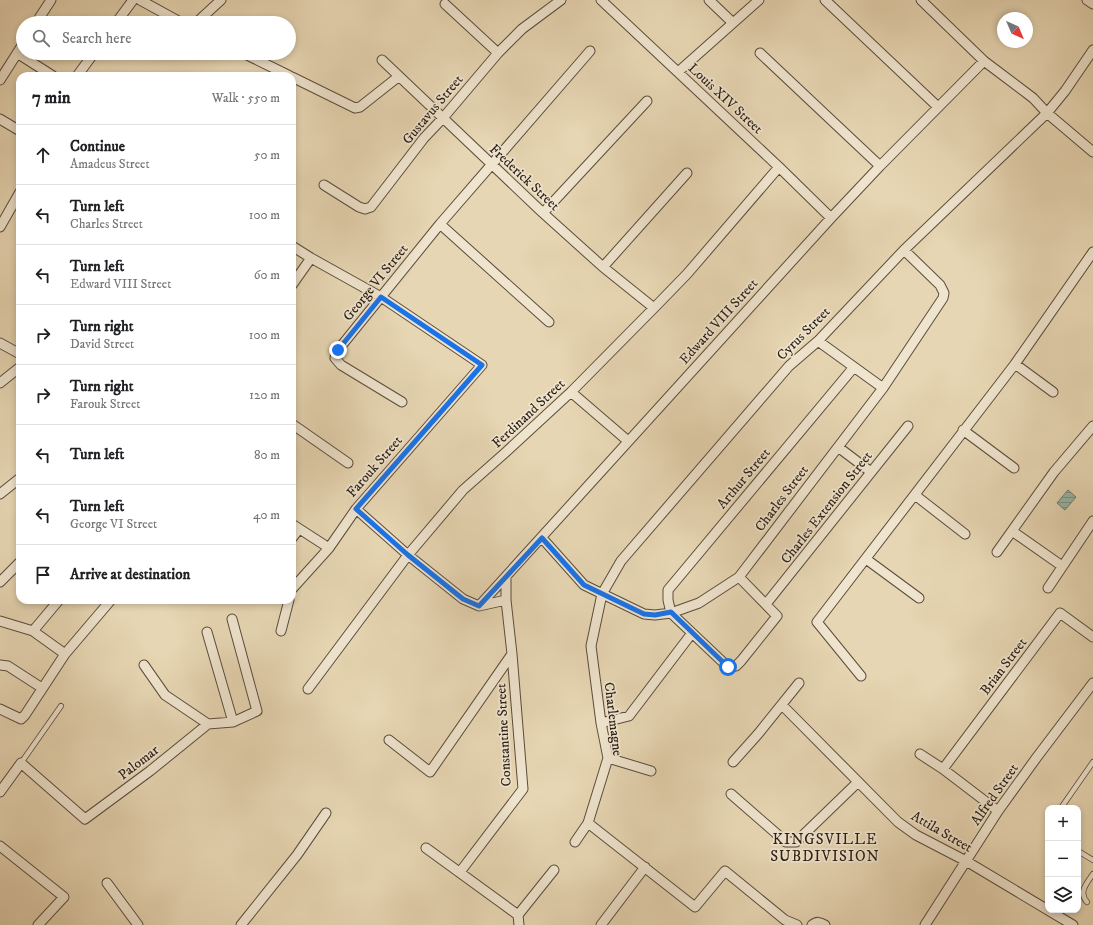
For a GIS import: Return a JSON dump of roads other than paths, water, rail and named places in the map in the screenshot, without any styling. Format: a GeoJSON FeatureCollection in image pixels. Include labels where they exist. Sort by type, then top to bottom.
{"type":"FeatureCollection","features":[{"type":"Feature","properties":{"kind":"street"},"geometry":{"type":"LineString","coordinates":[[41,16],[51,0]]}},
{"type":"Feature","properties":{"kind":"street"},"geometry":{"type":"LineString","coordinates":[[121,16],[133,0]]}},
{"type":"Feature","properties":{"kind":"street"},"geometry":{"type":"LineString","coordinates":[[140,0],[169,16]]}},
{"type":"Feature","properties":{"kind":"street"},"geometry":{"type":"LineString","coordinates":[[204,16],[221,0]]}},
{"type":"Feature","properties":{"kind":"street","name":"Gustavus Street"},"geometry":{"type":"LineString","coordinates":[[324,185],[359,207],[365,209],[371,207],[424,138],[443,118],[498,52],[522,29],[560,0]]}},
{"type":"Feature","properties":{"kind":"street","name":"Louis XIV Street"},"geometry":{"type":"LineString","coordinates":[[601,0],[779,167],[831,218]]}},
{"type":"Feature","properties":{"kind":"street"},"geometry":{"type":"LineString","coordinates":[[709,0],[733,24]]}},
{"type":"Feature","properties":{"kind":"street"},"geometry":{"type":"LineString","coordinates":[[678,72],[759,0]]}},
{"type":"Feature","properties":{"kind":"street"},"geometry":{"type":"LineString","coordinates":[[825,0],[938,107]]}},
{"type":"Feature","properties":{"kind":"street"},"geometry":{"type":"LineString","coordinates":[[920,0],[984,61],[1033,98],[1047,113],[1093,152]]}},
{"type":"Feature","properties":{"kind":"street"},"geometry":{"type":"LineString","coordinates":[[1088,0],[1093,4]]}},
{"type":"Feature","properties":{"kind":"street"},"geometry":{"type":"LineString","coordinates":[[445,4],[498,52]]}},
{"type":"Feature","properties":{"kind":"street","name":"Cyrus Street"},"geometry":{"type":"LineString","coordinates":[[602,594],[621,561],[789,366],[818,341],[904,250],[1047,113],[1065,92],[1093,50]]}},
{"type":"Feature","properties":{"kind":"street","name":"George VI Street"},"geometry":{"type":"LineString","coordinates":[[402,402],[341,365],[335,358],[338,350],[440,224],[590,51]]}},
{"type":"Feature","properties":{"kind":"street"},"geometry":{"type":"LineString","coordinates":[[760,53],[880,166]]}},
{"type":"Feature","properties":{"kind":"street"},"geometry":{"type":"LineString","coordinates":[[0,80],[16,55]]}},
{"type":"Feature","properties":{"kind":"street"},"geometry":{"type":"LineString","coordinates":[[28,60],[47,72]]}},
{"type":"Feature","properties":{"kind":"street"},"geometry":{"type":"LineString","coordinates":[[80,72],[89,60]]}},
{"type":"Feature","properties":{"kind":"street"},"geometry":{"type":"LineString","coordinates":[[258,60],[283,72]]}},
{"type":"Feature","properties":{"kind":"street","name":"Frederick Street"},"geometry":{"type":"LineString","coordinates":[[382,60],[398,77],[543,214],[603,267],[654,308]]}},
{"type":"Feature","properties":{"kind":"street","name":"Edward VIII Street"},"geometry":{"type":"LineString","coordinates":[[479,606],[831,218],[984,61]]}},
{"type":"Feature","properties":{"kind":"street"},"geometry":{"type":"LineString","coordinates":[[296,78],[355,108],[360,106],[398,77]]}},
{"type":"Feature","properties":{"kind":"street"},"geometry":{"type":"LineString","coordinates":[[543,214],[647,101]]}},
{"type":"Feature","properties":{"kind":"street"},"geometry":{"type":"LineString","coordinates":[[0,118],[16,128]]}},
{"type":"Feature","properties":{"kind":"street","name":"Ferdinand Street"},"geometry":{"type":"LineString","coordinates":[[308,689],[408,555],[463,490],[571,392],[654,308],[687,274],[779,167]]}},
{"type":"Feature","properties":{"kind":"street"},"geometry":{"type":"LineString","coordinates":[[603,267],[687,173]]}},
{"type":"Feature","properties":{"kind":"street"},"geometry":{"type":"LineString","coordinates":[[0,227],[16,199]]}},
{"type":"Feature","properties":{"kind":"street"},"geometry":{"type":"LineString","coordinates":[[440,224],[549,322]]}},
{"type":"Feature","properties":{"kind":"street"},"geometry":{"type":"LineString","coordinates":[[296,249],[381,297]]}},
{"type":"Feature","properties":{"kind":"street","name":"Charles Street"},"geometry":{"type":"LineString","coordinates":[[542,538],[584,585],[644,614],[655,615],[671,612],[699,603],[739,576],[883,388],[943,298],[944,293],[940,285],[904,250]]}},
{"type":"Feature","properties":{"kind":"street"},"geometry":{"type":"LineString","coordinates":[[861,676],[817,622],[1015,364],[1093,252]]}},
{"type":"Feature","properties":{"kind":"street"},"geometry":{"type":"LineString","coordinates":[[296,279],[311,258]]}},
{"type":"Feature","properties":{"kind":"street","name":"Farouk Street"},"geometry":{"type":"LineString","coordinates":[[296,585],[329,548],[356,509],[482,365],[381,297]]}},
{"type":"Feature","properties":{"kind":"street"},"geometry":{"type":"LineString","coordinates":[[818,341],[883,388]]}},
{"type":"Feature","properties":{"kind":"street"},"geometry":{"type":"LineString","coordinates":[[0,343],[16,352]]}},
{"type":"Feature","properties":{"kind":"street"},"geometry":{"type":"LineString","coordinates":[[1015,364],[1053,392]]}},
{"type":"Feature","properties":{"kind":"street","name":"Arthur Street"},"geometry":{"type":"LineString","coordinates":[[671,612],[668,600],[668,590],[854,367]]}},
{"type":"Feature","properties":{"kind":"street"},"geometry":{"type":"LineString","coordinates":[[0,382],[16,370]]}},
{"type":"Feature","properties":{"kind":"street"},"geometry":{"type":"LineString","coordinates":[[571,392],[628,441]]}},
{"type":"Feature","properties":{"kind":"street","name":"Charles Extension Street"},"geometry":{"type":"LineString","coordinates":[[766,604],[908,426]]}},
{"type":"Feature","properties":{"kind":"street"},"geometry":{"type":"LineString","coordinates":[[296,427],[348,463]]}},
{"type":"Feature","properties":{"kind":"street"},"geometry":{"type":"LineString","coordinates":[[963,430],[1014,468]]}},
{"type":"Feature","properties":{"kind":"street"},"geometry":{"type":"LineString","coordinates":[[996,552],[1054,472],[1092,430]]}},
{"type":"Feature","properties":{"kind":"street"},"geometry":{"type":"LineString","coordinates":[[838,447],[871,472]]}},
{"type":"Feature","properties":{"kind":"street"},"geometry":{"type":"LineString","coordinates":[[0,494],[16,481]]}},
{"type":"Feature","properties":{"kind":"street"},"geometry":{"type":"LineString","coordinates":[[915,495],[965,534]]}},
{"type":"Feature","properties":{"kind":"street"},"geometry":{"type":"LineString","coordinates":[[356,509],[408,555],[463,599],[479,606],[506,600]]}},
{"type":"Feature","properties":{"kind":"street"},"geometry":{"type":"LineString","coordinates":[[1048,588],[1093,521]]}},
{"type":"Feature","properties":{"kind":"street"},"geometry":{"type":"LineString","coordinates":[[296,528],[329,548]]}},
{"type":"Feature","properties":{"kind":"street"},"geometry":{"type":"LineString","coordinates":[[1012,531],[1062,566]]}},
{"type":"Feature","properties":{"kind":"street"},"geometry":{"type":"LineString","coordinates":[[866,559],[919,598]]}},
{"type":"Feature","properties":{"kind":"street"},"geometry":{"type":"LineString","coordinates":[[0,582],[16,568]]}},
{"type":"Feature","properties":{"kind":"street"},"geometry":{"type":"LineString","coordinates":[[671,612],[728,667],[736,666],[777,616],[739,576]]}},
{"type":"Feature","properties":{"kind":"street","name":"Constantine Street"},"geometry":{"type":"LineString","coordinates":[[460,872],[523,790],[506,600],[506,577]]}},
{"type":"Feature","properties":{"kind":"street","name":"Charlemagne"},"geometry":{"type":"LineString","coordinates":[[575,842],[588,823],[608,758],[601,723],[591,646],[602,594]]}},
{"type":"Feature","properties":{"kind":"street"},"geometry":{"type":"LineString","coordinates":[[33,631],[56,604]]}},
{"type":"Feature","properties":{"kind":"street"},"geometry":{"type":"LineString","coordinates":[[0,709],[21,719],[65,654],[108,604]]}},
{"type":"Feature","properties":{"kind":"street"},"geometry":{"type":"LineString","coordinates":[[281,631],[288,604]]}},
{"type":"Feature","properties":{"kind":"street","name":"Brian Street"},"geometry":{"type":"LineString","coordinates":[[943,769],[1060,613],[1093,637]]}},
{"type":"Feature","properties":{"kind":"street"},"geometry":{"type":"LineString","coordinates":[[144,665],[165,695],[208,724],[233,722],[257,711],[232,619]]}},
{"type":"Feature","properties":{"kind":"street"},"geometry":{"type":"LineString","coordinates":[[0,621],[33,631],[65,654]]}},
{"type":"Feature","properties":{"kind":"street"},"geometry":{"type":"LineString","coordinates":[[207,632],[233,722]]}},
{"type":"Feature","properties":{"kind":"street"},"geometry":{"type":"LineString","coordinates":[[601,723],[629,716],[692,633]]}},
{"type":"Feature","properties":{"kind":"street"},"geometry":{"type":"LineString","coordinates":[[389,740],[430,772],[512,654]]}},
{"type":"Feature","properties":{"kind":"street"},"geometry":{"type":"LineString","coordinates":[[0,665],[8,666],[42,688]]}},
{"type":"Feature","properties":{"kind":"street"},"geometry":{"type":"LineString","coordinates":[[733,762],[758,734],[799,683]]}},
{"type":"Feature","properties":{"kind":"street","name":"Alfred Street"},"geometry":{"type":"LineString","coordinates":[[925,925],[998,811],[1093,683]]}},
{"type":"Feature","properties":{"kind":"street","name":"Attila Street"},"geometry":{"type":"LineString","coordinates":[[782,705],[898,822],[916,834],[966,861],[1073,925]]}},
{"type":"Feature","properties":{"kind":"street","name":"Palomar"},"geometry":{"type":"LineString","coordinates":[[21,763],[85,819],[150,771],[208,724]]}},
{"type":"Feature","properties":{"kind":"street"},"geometry":{"type":"LineString","coordinates":[[920,754],[943,769],[998,811]]}},
{"type":"Feature","properties":{"kind":"street"},"geometry":{"type":"LineString","coordinates":[[608,758],[650,771]]}},
{"type":"Feature","properties":{"kind":"street"},"geometry":{"type":"LineString","coordinates":[[0,792],[21,763]]}},
{"type":"Feature","properties":{"kind":"street"},"geometry":{"type":"LineString","coordinates":[[731,794],[786,842],[796,842],[858,782]]}},
{"type":"Feature","properties":{"kind":"street"},"geometry":{"type":"LineString","coordinates":[[242,925],[297,855],[326,813]]}},
{"type":"Feature","properties":{"kind":"street"},"geometry":{"type":"LineString","coordinates":[[588,823],[695,907],[725,871],[785,920],[797,925]]}},
{"type":"Feature","properties":{"kind":"street"},"geometry":{"type":"LineString","coordinates":[[0,846],[64,897],[38,925]]}},
{"type":"Feature","properties":{"kind":"street"},"geometry":{"type":"LineString","coordinates":[[426,848],[518,915]]}},
{"type":"Feature","properties":{"kind":"street"},"geometry":{"type":"LineString","coordinates":[[601,925],[645,867]]}},
{"type":"Feature","properties":{"kind":"street"},"geometry":{"type":"LineString","coordinates":[[519,925],[518,915],[554,870]]}},
{"type":"Feature","properties":{"kind":"street"},"geometry":{"type":"LineString","coordinates":[[107,883],[138,925]]}},
{"type":"Feature","properties":{"kind":"street"},"geometry":{"type":"LineString","coordinates":[[812,925],[815,922],[821,922],[825,925]]}},
{"type":"Feature","properties":{"kind":"lane"},"geometry":{"type":"LineString","coordinates":[[21,763],[61,706]]}},
{"type":"Feature","properties":{"kind":"lane"},"geometry":{"type":"LineString","coordinates":[[1063,805],[1093,762]]}},
{"type":"Feature","properties":{"kind":"lane"},"geometry":{"type":"LineString","coordinates":[[1081,853],[1093,860]]}},
{"type":"Feature","properties":{"kind":"lane"},"geometry":{"type":"LineString","coordinates":[[1087,902],[1083,896],[1083,890],[1093,874]]}},
{"type":"Feature","properties":{"kind":"district","name":"KINGSVILLE SUBDIVISION"},"geometry":{"type":"Point","coordinates":[825,848]}}]}
